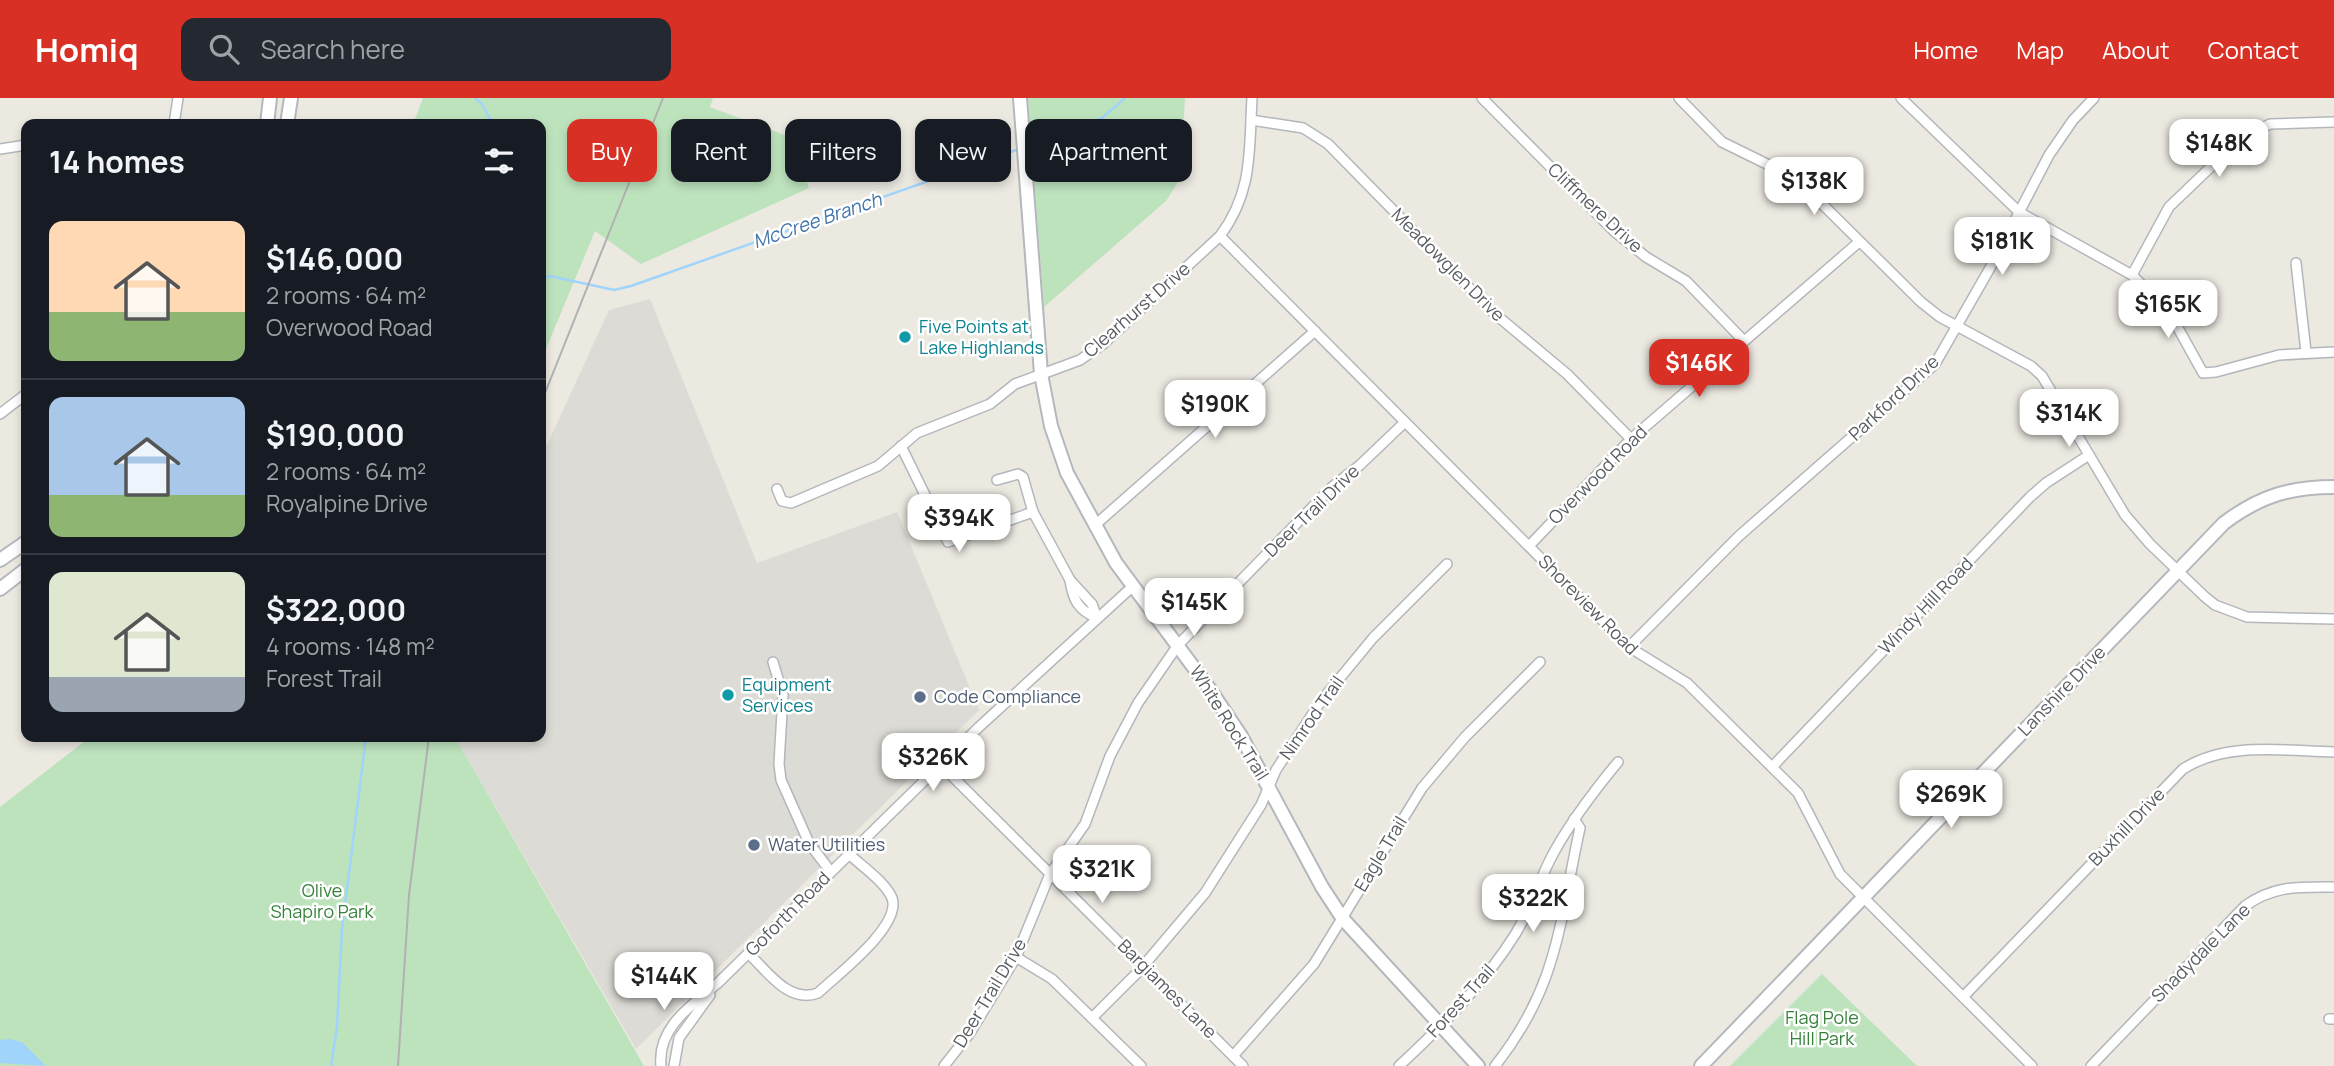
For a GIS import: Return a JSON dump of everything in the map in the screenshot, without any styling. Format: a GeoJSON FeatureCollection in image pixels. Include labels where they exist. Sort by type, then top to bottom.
{"type":"FeatureCollection","features":[{"type":"Feature","properties":{"kind":"street"},"geometry":{"type":"LineString","coordinates":[[175,119],[178,98]]}},
{"type":"Feature","properties":{"kind":"street"},"geometry":{"type":"LineString","coordinates":[[268,119],[270,98]]}},
{"type":"Feature","properties":{"kind":"street"},"geometry":{"type":"LineString","coordinates":[[288,119],[291,98]]}},
{"type":"Feature","properties":{"kind":"street","name":"White Rock Trail"},"geometry":{"type":"LineString","coordinates":[[1020,98],[1041,374],[1062,462],[1094,526],[1132,587],[1178,645],[1241,736],[1322,887],[1343,919],[1478,1066]]}},
{"type":"Feature","properties":{"kind":"street","name":"Clearhurst Drive"},"geometry":{"type":"LineString","coordinates":[[777,489],[782,501],[791,503],[878,466],[917,433],[990,404],[1015,384],[1080,360],[1098,348],[1220,236],[1244,195],[1252,98]]}},
{"type":"Feature","properties":{"kind":"street","name":"Cliffmere Drive"},"geometry":{"type":"LineString","coordinates":[[1482,98],[1614,231],[1646,257],[1686,281],[1743,340]]}},
{"type":"Feature","properties":{"kind":"street"},"geometry":{"type":"LineString","coordinates":[[1679,98],[1722,142],[1797,181],[1921,302],[1958,327],[2017,357],[2042,376],[2125,515],[2203,596],[2232,613],[2262,619],[2334,619]]}},
{"type":"Feature","properties":{"kind":"street","name":"Parkford Drive"},"geometry":{"type":"LineString","coordinates":[[1629,647],[1739,536],[1922,377],[1940,356],[2060,139],[2094,98]]}},
{"type":"Feature","properties":{"kind":"street"},"geometry":{"type":"LineString","coordinates":[[1906,99],[2020,212],[2132,275],[2171,316],[2203,373],[2216,372],[2253,360],[2306,352],[2334,352]]}},
{"type":"Feature","properties":{"kind":"street","name":"Meadowglen Drive"},"geometry":{"type":"LineString","coordinates":[[1251,120],[1303,128],[1328,144],[1495,314],[1567,374],[1631,439]]}},
{"type":"Feature","properties":{"kind":"street"},"geometry":{"type":"LineString","coordinates":[[2132,275],[2169,207],[2241,139],[2270,124],[2334,122]]}},
{"type":"Feature","properties":{"kind":"street"},"geometry":{"type":"LineString","coordinates":[[0,149],[21,146]]}},
{"type":"Feature","properties":{"kind":"street","name":"Shoreview Road"},"geometry":{"type":"LineString","coordinates":[[1220,236],[1629,647],[1687,683],[1772,767],[1808,807],[1832,861],[1863,897],[2032,1066]]}},
{"type":"Feature","properties":{"kind":"street","name":"Overwood Road"},"geometry":{"type":"LineString","coordinates":[[1529,546],[1631,439],[1859,242]]}},
{"type":"Feature","properties":{"kind":"street"},"geometry":{"type":"LineString","coordinates":[[2296,263],[2306,352]]}},
{"type":"Feature","properties":{"kind":"street"},"geometry":{"type":"LineString","coordinates":[[1094,526],[1315,331]]}},
{"type":"Feature","properties":{"kind":"street"},"geometry":{"type":"LineString","coordinates":[[0,414],[21,398]]}},
{"type":"Feature","properties":{"kind":"street","name":"Deer Trail Drive"},"geometry":{"type":"LineString","coordinates":[[944,1066],[970,1033],[1016,957],[1050,874],[1085,824],[1110,756],[1124,727],[1178,645],[1332,487],[1360,466],[1405,422]]}},
{"type":"Feature","properties":{"kind":"street"},"geometry":{"type":"LineString","coordinates":[[901,446],[948,542],[1033,512]]}},
{"type":"Feature","properties":{"kind":"street","name":"Windy Hill Road"},"geometry":{"type":"LineString","coordinates":[[1772,767],[2030,498],[2046,483],[2089,455]]}},
{"type":"Feature","properties":{"kind":"street"},"geometry":{"type":"LineString","coordinates":[[997,480],[1017,474],[1023,477],[1033,512],[1070,580],[1073,597],[1083,612],[1097,618]]}},
{"type":"Feature","properties":{"kind":"street","name":"Lanshire Drive"},"geometry":{"type":"LineString","coordinates":[[1701,1066],[2224,523],[2249,505],[2284,490],[2334,487]]}},
{"type":"Feature","properties":{"kind":"street"},"geometry":{"type":"LineString","coordinates":[[0,560],[21,545]]}},
{"type":"Feature","properties":{"kind":"street","name":"Nimrod Trail"},"geometry":{"type":"LineString","coordinates":[[1092,1018],[1205,893],[1269,787],[1276,770],[1310,717],[1350,665],[1447,564]]}},
{"type":"Feature","properties":{"kind":"street"},"geometry":{"type":"LineString","coordinates":[[0,589],[21,573]]}},
{"type":"Feature","properties":{"kind":"street","name":"Goforth Road"},"geometry":{"type":"LineString","coordinates":[[661,1066],[660,1051],[669,1029],[749,954],[940,764],[1132,587]]}},
{"type":"Feature","properties":{"kind":"street","name":"Eagle Trail"},"geometry":{"type":"LineString","coordinates":[[1237,1062],[1306,973],[1343,919],[1422,788],[1465,737],[1540,662]]}},
{"type":"Feature","properties":{"kind":"street"},"geometry":{"type":"LineString","coordinates":[[773,663],[783,695],[779,764],[781,780],[803,832],[831,872]]}},
{"type":"Feature","properties":{"kind":"street","name":"Buxhill Drive"},"geometry":{"type":"LineString","coordinates":[[1963,997],[2183,769],[2196,760],[2224,752],[2334,752]]}},
{"type":"Feature","properties":{"kind":"street","name":"Forest Trail"},"geometry":{"type":"LineString","coordinates":[[1399,1066],[1440,1027],[1500,957],[1517,932],[1552,855],[1574,819],[1618,762]]}},
{"type":"Feature","properties":{"kind":"street","name":"Bargiames Lane"},"geometry":{"type":"LineString","coordinates":[[940,764],[1237,1062]]}},
{"type":"Feature","properties":{"kind":"street"},"geometry":{"type":"LineString","coordinates":[[1495,1066],[1531,1013],[1554,960],[1580,828],[1574,819]]}},
{"type":"Feature","properties":{"kind":"street"},"geometry":{"type":"LineString","coordinates":[[749,954],[792,994],[810,996],[818,993],[871,943],[887,925],[893,901],[889,892],[850,855]]}},
{"type":"Feature","properties":{"kind":"street","name":"Shadydale Lane"},"geometry":{"type":"LineString","coordinates":[[2091,1066],[2253,901],[2278,888],[2334,887]]}},
{"type":"Feature","properties":{"kind":"street"},"geometry":{"type":"LineString","coordinates":[[1016,957],[1052,979],[1140,1066]]}},
{"type":"Feature","properties":{"kind":"street","name":"Goforth Road"},"geometry":{"type":"LineString","coordinates":[[674,1066],[679,1038],[719,982]]}},
{"type":"Feature","properties":{"kind":"shaded area"},"geometry":{"type":"Polygon","coordinates":[[[650,299],[757,563],[897,512],[979,710],[636,1049],[458,742],[546,742],[546,447],[609,310],[650,299]]]}},
{"type":"Feature","properties":{"kind":"green space"},"geometry":{"type":"Polygon","coordinates":[[[423,98],[713,98],[710,107],[742,119],[671,119],[671,182],[771,182],[771,130],[785,135],[785,182],[807,182],[809,188],[641,264],[595,231],[546,349],[546,119],[415,119],[423,98]]]}},
{"type":"Feature","properties":{"kind":"green space"},"geometry":{"type":"Polygon","coordinates":[[[1028,98],[1185,98],[1184,119],[1030,119],[1028,98]]]}},
{"type":"Feature","properties":{"kind":"green space"},"geometry":{"type":"Polygon","coordinates":[[[1034,182],[1178,182],[1166,201],[1044,307],[1034,182]]]}},
{"type":"Feature","properties":{"kind":"green space","name":"Olive Shapiro Park"},"geometry":{"type":"Polygon","coordinates":[[[84,742],[458,742],[644,1066],[0,1066],[0,807],[84,742]]]}},
{"type":"Feature","properties":{"kind":"green space","name":"Flag Pole Hill Park"},"geometry":{"type":"Polygon","coordinates":[[[1822,974],[1917,1066],[1730,1066],[1822,974]]]}},
{"type":"Feature","properties":{"kind":"water"},"geometry":{"type":"Polygon","coordinates":[[[0,1040],[22,1042],[46,1066],[0,1063],[0,1040]]]}},
{"type":"Feature","properties":{"kind":"waterway"},"geometry":{"type":"LineString","coordinates":[[475,98],[482,104],[490,119]]}},
{"type":"Feature","properties":{"kind":"waterway","name":"McCree Branch"},"geometry":{"type":"LineString","coordinates":[[1099,119],[1125,98]]}},
{"type":"Feature","properties":{"kind":"waterway","name":"McCree Branch"},"geometry":{"type":"LineString","coordinates":[[546,277],[614,290],[631,286],[1019,149]]}},
{"type":"Feature","properties":{"kind":"waterway"},"geometry":{"type":"LineString","coordinates":[[331,1066],[337,1027],[342,929],[365,742]]}},
{"type":"Feature","properties":{"kind":"tram line"},"geometry":{"type":"LineString","coordinates":[[546,390],[663,98]]}},
{"type":"Feature","properties":{"kind":"tram line"},"geometry":{"type":"LineString","coordinates":[[398,1066],[409,895],[428,742]]}},
{"type":"Feature","properties":{"kind":"place","name":"Five Points at Lake Highlands"},"geometry":{"type":"Point","coordinates":[905,337]}},
{"type":"Feature","properties":{"kind":"place","name":"Equipment Services"},"geometry":{"type":"Point","coordinates":[728,695]}},
{"type":"Feature","properties":{"kind":"place","name":"Code Compliance"},"geometry":{"type":"Point","coordinates":[920,697]}},
{"type":"Feature","properties":{"kind":"place","name":"Water Utilities"},"geometry":{"type":"Point","coordinates":[754,845]}}]}
